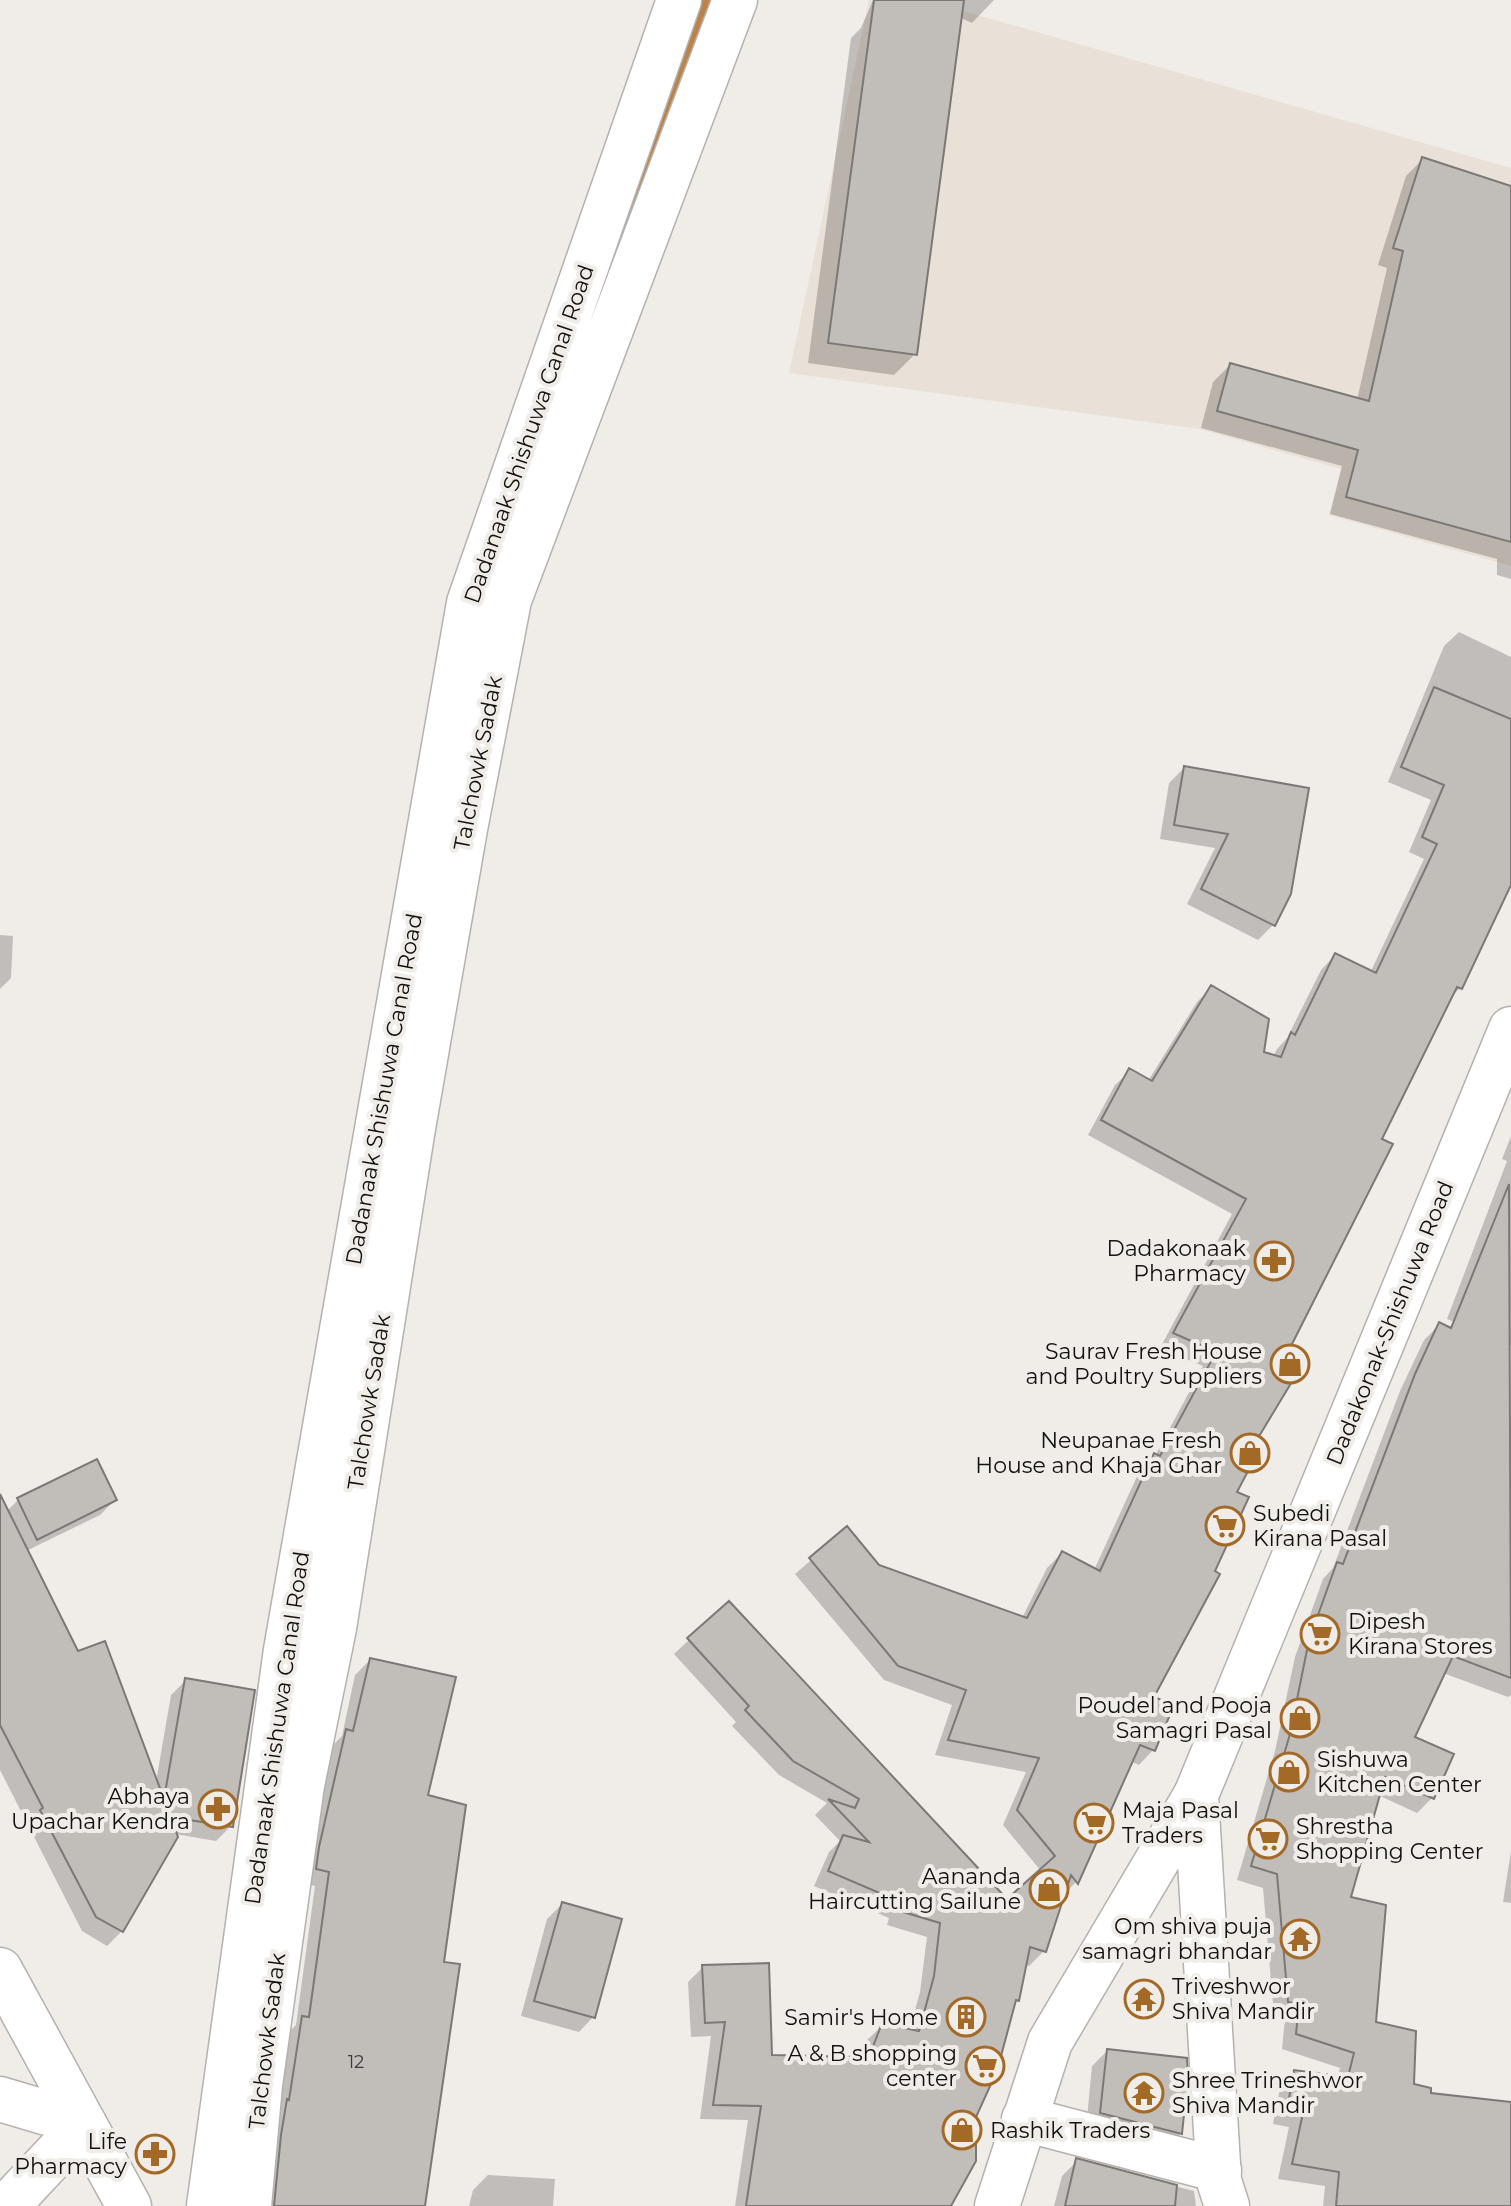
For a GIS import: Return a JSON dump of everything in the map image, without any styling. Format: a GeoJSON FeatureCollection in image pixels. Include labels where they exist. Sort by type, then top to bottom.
{"type":"FeatureCollection","features":[{"type":"Feature","properties":{"kind":"street","name":"Dadanaak Shishuwa Canal Road"},"geometry":{"type":"LineString","coordinates":[[209,2206],[286,1650],[469,603],[679,0]]}},
{"type":"Feature","properties":{"kind":"street","name":"Dadanaak Shishuwa Canal Road"},"geometry":{"type":"LineString","coordinates":[[509,600],[735,0]]}},
{"type":"Feature","properties":{"kind":"street","name":"Talchowk Sadak"},"geometry":{"type":"LineString","coordinates":[[249,2206],[261,2070],[302,1785],[334,1628],[409,1150],[462,844],[509,600]]}},
{"type":"Feature","properties":{"kind":"street","name":"Dadakonak-Shishuwa Road"},"geometry":{"type":"LineString","coordinates":[[997,2206],[1050,2042],[1196,1795],[1511,1029]]}},
{"type":"Feature","properties":{"kind":"street"},"geometry":{"type":"LineString","coordinates":[[1024,2119],[1223,2188],[1196,1795]]}},
{"type":"Feature","properties":{"kind":"street"},"geometry":{"type":"LineString","coordinates":[[0,1970],[129,2206]]}},
{"type":"Feature","properties":{"kind":"street"},"geometry":{"type":"LineString","coordinates":[[0,2099],[84,2124]]}},
{"type":"Feature","properties":{"kind":"street"},"geometry":{"type":"LineString","coordinates":[[7,2206],[84,2124]]}},
{"type":"Feature","properties":{"kind":"shaded area"},"geometry":{"type":"Polygon","coordinates":[[[869,0],[925,0],[1511,168],[1511,566],[1329,515],[1341,469],[1199,429],[789,373],[869,0]]]}},
{"type":"Feature","properties":{"kind":"building"},"geometry":{"type":"Polygon","coordinates":[[[874,0],[964,0],[917,355],[828,343],[874,0]]]}},
{"type":"Feature","properties":{"kind":"building"},"geometry":{"type":"Polygon","coordinates":[[[1422,157],[1511,186],[1511,542],[1346,497],[1358,450],[1217,411],[1230,363],[1369,401],[1403,251],[1393,248],[1422,157]]]}},
{"type":"Feature","properties":{"kind":"building"},"geometry":{"type":"Polygon","coordinates":[[[1434,687],[1511,719],[1511,885],[1462,989],[1457,987],[1382,1139],[1393,1144],[1289,1350],[1305,1360],[1258,1438],[1264,1441],[1237,1492],[1249,1497],[1215,1571],[1220,1574],[1154,1697],[1174,1705],[1155,1751],[1140,1745],[1078,1884],[1071,1875],[1046,1952],[1030,1947],[1019,2001],[1016,2000],[997,2071],[976,2117],[976,2161],[951,2206],[746,2206],[761,2106],[713,2105],[725,2022],[705,2023],[702,1965],[769,1963],[772,2055],[869,2057],[882,2023],[919,2031],[934,1976],[940,1923],[900,1911],[903,1903],[828,1871],[843,1835],[869,1842],[828,1799],[855,1808],[859,1799],[793,1761],[745,1710],[749,1706],[687,1638],[729,1601],[1007,1899],[1055,1856],[1017,1810],[1039,1758],[948,1740],[966,1690],[898,1666],[809,1558],[847,1526],[879,1565],[1027,1618],[1062,1551],[1100,1571],[1154,1453],[1160,1456],[1216,1352],[1173,1333],[1246,1199],[1101,1120],[1129,1068],[1152,1081],[1211,985],[1269,1019],[1264,1052],[1281,1057],[1291,1032],[1295,1035],[1335,953],[1376,973],[1437,844],[1422,837],[1444,785],[1401,767],[1434,687]]]}},
{"type":"Feature","properties":{"kind":"building"},"geometry":{"type":"Polygon","coordinates":[[[1184,766],[1309,788],[1291,894],[1275,926],[1201,889],[1228,834],[1174,825],[1184,766]]]}},
{"type":"Feature","properties":{"kind":"building"},"geometry":{"type":"Polygon","coordinates":[[[1509,1184],[1511,1678],[1453,1656],[1415,1737],[1454,1754],[1434,1799],[1385,1777],[1351,1897],[1386,1905],[1376,2022],[1416,2031],[1414,2084],[1431,2088],[1431,2093],[1511,2102],[1511,2206],[1336,2206],[1339,2172],[1292,2164],[1303,2113],[1287,2109],[1294,2070],[1348,2077],[1354,2053],[1296,2034],[1299,2004],[1288,2002],[1277,1874],[1251,1866],[1290,1734],[1309,1640],[1337,1562],[1343,1564],[1415,1374],[1439,1322],[1451,1328],[1509,1184]]]}},
{"type":"Feature","properties":{"kind":"building"},"geometry":{"type":"Polygon","coordinates":[[[97,1459],[117,1500],[37,1540],[17,1498],[97,1459]]]}},
{"type":"Feature","properties":{"kind":"building"},"geometry":{"type":"Polygon","coordinates":[[[0,1494],[78,1651],[105,1641],[164,1799],[185,1678],[255,1690],[233,1827],[171,1817],[178,1837],[123,1932],[96,1917],[0,1725],[0,1494]]]}},
{"type":"Feature","properties":{"kind":"building"},"geometry":{"type":"Polygon","coordinates":[[[370,1658],[456,1677],[428,1795],[466,1805],[444,1962],[460,1964],[425,2206],[274,2206],[281,2135],[302,2016],[309,2017],[329,1872],[316,1869],[319,1847],[346,1729],[353,1731],[370,1658]]]}},
{"type":"Feature","properties":{"kind":"building"},"geometry":{"type":"Polygon","coordinates":[[[562,1902],[622,1919],[595,2018],[534,2001],[562,1902]]]}},
{"type":"Feature","properties":{"kind":"building","name":"Shree Trineshwor Shiva Mandir"},"geometry":{"type":"Polygon","coordinates":[[[1107,2049],[1187,2058],[1182,2134],[1100,2113],[1107,2049]]]}},
{"type":"Feature","properties":{"kind":"building"},"geometry":{"type":"Polygon","coordinates":[[[1076,2158],[1177,2185],[1175,2206],[1065,2206],[1076,2158]]]}},
{"type":"Feature","properties":{"kind":"waterway"},"geometry":{"type":"LineString","coordinates":[[617,242],[704,0]]}},
{"type":"Feature","properties":{"kind":"place","name":"Dadakonaak Pharmacy"},"geometry":{"type":"Point","coordinates":[1274,1261]}},
{"type":"Feature","properties":{"kind":"place","name":"Saurav Fresh House and Poultry Suppliers"},"geometry":{"type":"Point","coordinates":[1290,1364]}},
{"type":"Feature","properties":{"kind":"place","name":"Neupanae Fresh House and Khaja Ghar"},"geometry":{"type":"Point","coordinates":[1250,1453]}},
{"type":"Feature","properties":{"kind":"place","name":"Subedi Kirana Pasal"},"geometry":{"type":"Point","coordinates":[1225,1526]}},
{"type":"Feature","properties":{"kind":"place","name":"Dipesh Kirana Stores"},"geometry":{"type":"Point","coordinates":[1320,1634]}},
{"type":"Feature","properties":{"kind":"place","name":"Poudel and Pooja Samagri Pasal"},"geometry":{"type":"Point","coordinates":[1300,1718]}},
{"type":"Feature","properties":{"kind":"place","name":"Sishuwa Kitchen Center"},"geometry":{"type":"Point","coordinates":[1289,1772]}},
{"type":"Feature","properties":{"kind":"place","name":"Abhaya Upachar Kendra"},"geometry":{"type":"Point","coordinates":[218,1809]}},
{"type":"Feature","properties":{"kind":"place","name":"Maja Pasal Traders"},"geometry":{"type":"Point","coordinates":[1094,1823]}},
{"type":"Feature","properties":{"kind":"place","name":"Shrestha Shopping Center"},"geometry":{"type":"Point","coordinates":[1268,1839]}},
{"type":"Feature","properties":{"kind":"place","name":"Aananda Haircutting Sailune"},"geometry":{"type":"Point","coordinates":[1049,1889]}},
{"type":"Feature","properties":{"kind":"place","name":"Om shiva puja samagri bhandar"},"geometry":{"type":"Point","coordinates":[1300,1939]}},
{"type":"Feature","properties":{"kind":"place","name":"Triveshwor Shiva Mandir"},"geometry":{"type":"Point","coordinates":[1144,1999]}},
{"type":"Feature","properties":{"kind":"place","name":"Samir's Home"},"geometry":{"type":"Point","coordinates":[966,2017]}},
{"type":"Feature","properties":{"kind":"place","name":"A & B shopping center"},"geometry":{"type":"Point","coordinates":[985,2066]}},
{"type":"Feature","properties":{"kind":"place","name":"Shree Trineshwor Shiva Mandir"},"geometry":{"type":"Point","coordinates":[1144,2093]}},
{"type":"Feature","properties":{"kind":"place","name":"Rashik Traders"},"geometry":{"type":"Point","coordinates":[962,2130]}},
{"type":"Feature","properties":{"kind":"place","name":"Life Pharmacy"},"geometry":{"type":"Point","coordinates":[155,2154]}}]}
